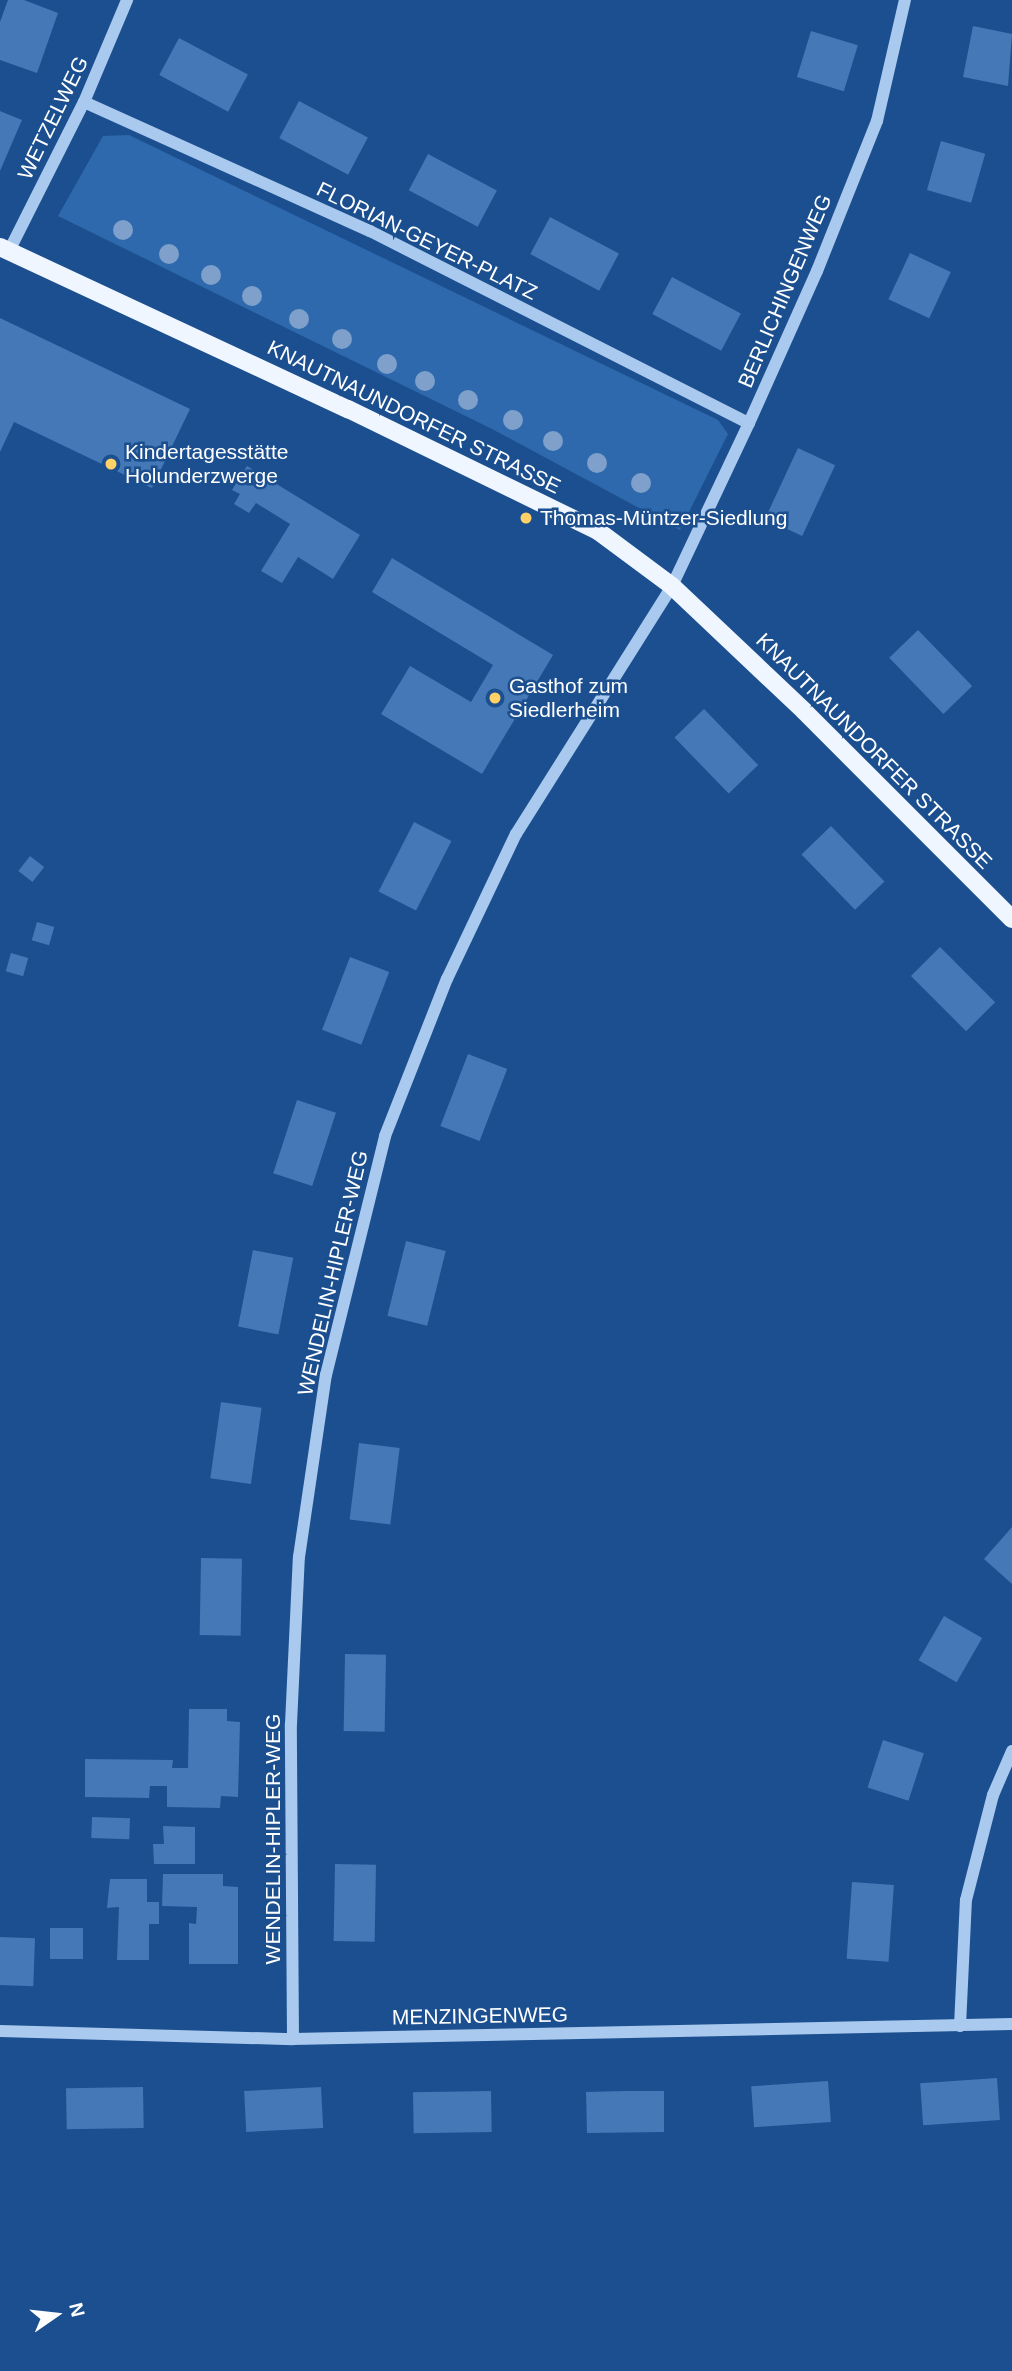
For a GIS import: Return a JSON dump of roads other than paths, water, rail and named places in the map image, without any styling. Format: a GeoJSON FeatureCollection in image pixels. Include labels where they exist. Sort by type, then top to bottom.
{"type":"FeatureCollection","features":[{"type":"Feature","properties":{"kind":"main road","name":"KNAUTNAUNDORFER STRASSE"},"geometry":{"type":"LineString","coordinates":[[5,249],[348,409],[598,531],[672,586],[804,711],[1012,919]]}},
{"type":"Feature","properties":{"kind":"street","name":"WETZELWEG"},"geometry":{"type":"LineString","coordinates":[[5,249],[84,102],[127,0]]}},
{"type":"Feature","properties":{"kind":"street","name":"BERLICHINGENWEG"},"geometry":{"type":"LineString","coordinates":[[672,586],[817,271],[877,121],[905,0]]}},
{"type":"Feature","properties":{"kind":"street","name":"FLORIAN-GEYER-PLATZ"},"geometry":{"type":"LineString","coordinates":[[84,102],[370,231],[749,423]]}},
{"type":"Feature","properties":{"kind":"street","name":"WENDELIN-HIPLER-WEG"},"geometry":{"type":"LineString","coordinates":[[293,2039],[291,1724],[299,1557],[326,1375],[385,1136],[447,979],[516,834],[672,586]]}},
{"type":"Feature","properties":{"kind":"street"},"geometry":{"type":"LineString","coordinates":[[960,2026],[966,1900],[993,1796],[1012,1751]]}},
{"type":"Feature","properties":{"kind":"street","name":"MENZINGENWEG"},"geometry":{"type":"LineString","coordinates":[[0,2031],[293,2039],[1012,2024]]}},
{"type":"Feature","properties":{"kind":"place","name":"Kindertagesstätte Holunderzwerge"},"geometry":{"type":"Point","coordinates":[111,464]}},
{"type":"Feature","properties":{"kind":"place","name":"Thomas-Müntzer-Siedlung"},"geometry":{"type":"Point","coordinates":[526,518]}},
{"type":"Feature","properties":{"kind":"place","name":"Gasthof zum Siedlerheim"},"geometry":{"type":"Point","coordinates":[495,698]}}]}
